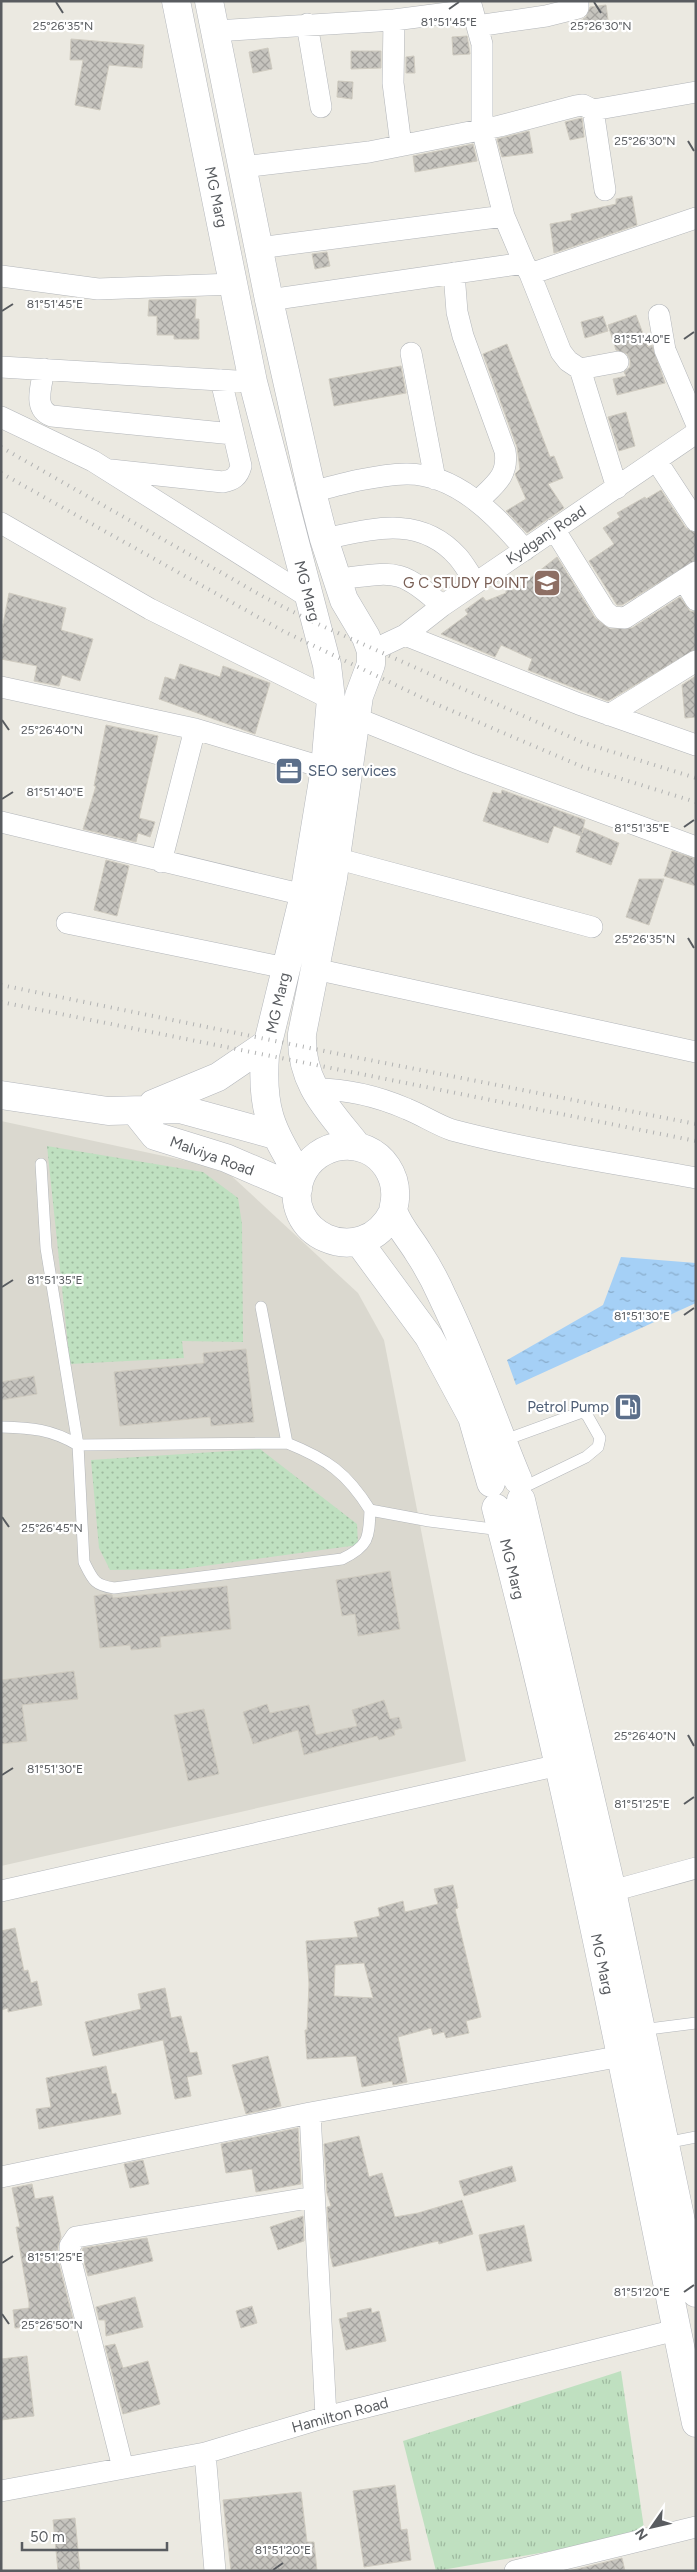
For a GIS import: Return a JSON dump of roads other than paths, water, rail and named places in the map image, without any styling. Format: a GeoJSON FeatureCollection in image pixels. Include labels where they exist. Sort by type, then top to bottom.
{"type":"FeatureCollection","features":[{"type":"Feature","properties":{"kind":"main road","name":"MG Marg"},"geometry":{"type":"LineString","coordinates":[[176,1],[253,382],[328,665],[331,700],[325,768],[304,895],[268,1043],[263,1081],[267,1113],[299,1183]]}},
{"type":"Feature","properties":{"kind":"main road","name":"MG Marg"},"geometry":{"type":"LineString","coordinates":[[209,1],[269,300],[312,492],[324,539],[344,600],[366,636],[371,651],[371,664],[359,696],[336,858],[302,1034],[302,1050],[306,1073],[319,1098],[358,1146]]}},
{"type":"Feature","properties":{"kind":"main road"},"geometry":{"type":"LineString","coordinates":[[135,1111],[218,1077],[268,1043]]}},
{"type":"Feature","properties":{"kind":"main road"},"geometry":{"type":"LineString","coordinates":[[1,1095],[108,1111],[180,1108],[276,1135]]}},
{"type":"Feature","properties":{"kind":"main road","name":"Malviya Road"},"geometry":{"type":"LineString","coordinates":[[135,1111],[155,1136],[299,1183]]}},
{"type":"Feature","properties":{"kind":"main road"},"geometry":{"type":"LineString","coordinates":[[340,1146],[358,1146],[379,1157],[390,1172],[395,1188],[393,1212],[380,1231],[359,1242],[335,1242],[314,1231],[301,1212],[299,1183],[314,1158],[323,1151],[340,1146]]}},
{"type":"Feature","properties":{"kind":"main road"},"geometry":{"type":"LineString","coordinates":[[393,1212],[428,1266],[452,1317],[502,1441],[508,1498],[612,1891],[696,2293]]}},
{"type":"Feature","properties":{"kind":"main road","name":"MG Marg"},"geometry":{"type":"LineString","coordinates":[[359,1242],[429,1337],[472,1418],[508,1498],[559,1765],[622,2056],[696,2423]]}},
{"type":"Feature","properties":{"kind":"street"},"geometry":{"type":"LineString","coordinates":[[214,31],[394,20],[473,12],[560,13],[578,8],[578,1]]}},
{"type":"Feature","properties":{"kind":"street"},"geometry":{"type":"LineString","coordinates":[[473,12],[482,44],[482,129],[504,216],[561,352],[568,361],[580,369],[617,488]]}},
{"type":"Feature","properties":{"kind":"street"},"geometry":{"type":"LineString","coordinates":[[394,20],[393,83],[401,145]]}},
{"type":"Feature","properties":{"kind":"street"},"geometry":{"type":"LineString","coordinates":[[306,24],[321,107]]}},
{"type":"Feature","properties":{"kind":"street"},"geometry":{"type":"LineString","coordinates":[[242,167],[369,152],[482,129],[576,106],[583,105],[593,110],[696,92]]}},
{"type":"Feature","properties":{"kind":"street"},"geometry":{"type":"LineString","coordinates":[[593,110],[604,190]]}},
{"type":"Feature","properties":{"kind":"street"},"geometry":{"type":"LineString","coordinates":[[259,248],[504,216]]}},
{"type":"Feature","properties":{"kind":"street"},"geometry":{"type":"LineString","coordinates":[[269,300],[454,273],[527,268],[696,218]]}},
{"type":"Feature","properties":{"kind":"street"},"geometry":{"type":"LineString","coordinates":[[454,273],[458,312],[463,336],[507,464],[502,475],[478,501]]}},
{"type":"Feature","properties":{"kind":"street"},"geometry":{"type":"LineString","coordinates":[[1,276],[98,289],[234,284]]}},
{"type":"Feature","properties":{"kind":"street"},"geometry":{"type":"LineString","coordinates":[[659,315],[665,350],[696,423]]}},
{"type":"Feature","properties":{"kind":"street"},"geometry":{"type":"LineString","coordinates":[[411,353],[435,480]]}},
{"type":"Feature","properties":{"kind":"street"},"geometry":{"type":"LineString","coordinates":[[580,369],[618,362]]}},
{"type":"Feature","properties":{"kind":"street"},"geometry":{"type":"LineString","coordinates":[[1,367],[253,382]]}},
{"type":"Feature","properties":{"kind":"street"},"geometry":{"type":"LineString","coordinates":[[44,369],[39,400],[41,407],[52,416],[233,434]]}},
{"type":"Feature","properties":{"kind":"street"},"geometry":{"type":"LineString","coordinates":[[107,469],[159,473],[223,482],[232,480],[239,474],[241,466],[221,380]]}},
{"type":"Feature","properties":{"kind":"street"},"geometry":{"type":"LineString","coordinates":[[1,417],[107,469],[310,598]]}},
{"type":"Feature","properties":{"kind":"street","name":"Kydganj Road"},"geometry":{"type":"LineString","coordinates":[[371,651],[405,635],[442,606],[696,433]]}},
{"type":"Feature","properties":{"kind":"street"},"geometry":{"type":"LineString","coordinates":[[656,460],[696,521]]}},
{"type":"Feature","properties":{"kind":"street"},"geometry":{"type":"LineString","coordinates":[[312,492],[344,484],[407,474],[435,480],[478,501],[502,522],[525,550]]}},
{"type":"Feature","properties":{"kind":"street"},"geometry":{"type":"LineString","coordinates":[[1,523],[150,609],[331,700]]}},
{"type":"Feature","properties":{"kind":"street"},"geometry":{"type":"LineString","coordinates":[[324,539],[381,527],[403,528],[435,538],[458,557],[476,583]]}},
{"type":"Feature","properties":{"kind":"street"},"geometry":{"type":"LineString","coordinates":[[554,529],[605,611],[612,618],[625,618],[690,576],[696,600]]}},
{"type":"Feature","properties":{"kind":"street"},"geometry":{"type":"LineString","coordinates":[[337,579],[387,573],[404,576],[418,584],[442,606]]}},
{"type":"Feature","properties":{"kind":"street"},"geometry":{"type":"LineString","coordinates":[[405,635],[609,715],[696,745]]}},
{"type":"Feature","properties":{"kind":"street"},"geometry":{"type":"LineString","coordinates":[[609,715],[696,661]]}},
{"type":"Feature","properties":{"kind":"street"},"geometry":{"type":"LineString","coordinates":[[1,687],[195,729],[325,768]]}},
{"type":"Feature","properties":{"kind":"street"},"geometry":{"type":"LineString","coordinates":[[356,718],[468,763],[696,847]]}},
{"type":"Feature","properties":{"kind":"street"},"geometry":{"type":"LineString","coordinates":[[161,862],[195,729]]}},
{"type":"Feature","properties":{"kind":"street"},"geometry":{"type":"LineString","coordinates":[[1,822],[304,895]]}},
{"type":"Feature","properties":{"kind":"street"},"geometry":{"type":"LineString","coordinates":[[336,858],[592,927]]}},
{"type":"Feature","properties":{"kind":"street"},"geometry":{"type":"LineString","coordinates":[[67,924],[286,968]]}},
{"type":"Feature","properties":{"kind":"street"},"geometry":{"type":"LineString","coordinates":[[315,969],[696,1052]]}},
{"type":"Feature","properties":{"kind":"street"},"geometry":{"type":"LineString","coordinates":[[315,1090],[342,1089],[365,1094],[406,1109],[449,1129],[514,1146],[696,1178]]}},
{"type":"Feature","properties":{"kind":"street"},"geometry":{"type":"LineString","coordinates":[[1,1891],[559,1765]]}},
{"type":"Feature","properties":{"kind":"street"},"geometry":{"type":"LineString","coordinates":[[612,1891],[696,1868]]}},
{"type":"Feature","properties":{"kind":"street"},"geometry":{"type":"LineString","coordinates":[[1,2177],[310,2113],[622,2056]]}},
{"type":"Feature","properties":{"kind":"street"},"geometry":{"type":"LineString","coordinates":[[310,2113],[326,2417]]}},
{"type":"Feature","properties":{"kind":"street"},"geometry":{"type":"LineString","coordinates":[[123,2468],[70,2257],[70,2246],[76,2237],[314,2197]]}},
{"type":"Feature","properties":{"kind":"street","name":"Hamilton Road"},"geometry":{"type":"LineString","coordinates":[[1,2491],[205,2453],[326,2417],[676,2330]]}},
{"type":"Feature","properties":{"kind":"street"},"geometry":{"type":"LineString","coordinates":[[205,2453],[215,2571]]}},
{"type":"Feature","properties":{"kind":"street"},"geometry":{"type":"LineString","coordinates":[[515,2571],[696,2527]]}},
{"type":"Feature","properties":{"kind":"lane"},"geometry":{"type":"LineString","coordinates":[[1,1427],[41,1429],[62,1436],[78,1445],[287,1443],[318,1455],[356,1487],[370,1510],[369,1538],[357,1552],[342,1559],[114,1588],[101,1586],[92,1579],[84,1562],[78,1445],[46,1248],[41,1164]]}},
{"type":"Feature","properties":{"kind":"lane"},"geometry":{"type":"LineString","coordinates":[[261,1307],[287,1443]]}},
{"type":"Feature","properties":{"kind":"lane"},"geometry":{"type":"LineString","coordinates":[[370,1510],[430,1521],[508,1498],[586,1458],[598,1447],[600,1438],[588,1414],[582,1412],[502,1441]]}},
{"type":"Feature","properties":{"kind":"lane"},"geometry":{"type":"LineString","coordinates":[[641,2030],[696,2023]]}},
{"type":"Feature","properties":{"kind":"lane"},"geometry":{"type":"LineString","coordinates":[[665,2143],[696,2137]]}},
{"type":"Feature","properties":{"kind":"water"},"geometry":{"type":"Polygon","coordinates":[[[621,1257],[696,1263],[696,1303],[516,1385],[507,1360],[603,1305],[621,1257]]]}},
{"type":"Feature","properties":{"kind":"railway"},"geometry":{"type":"LineString","coordinates":[[1,447],[264,597],[309,620],[584,743],[696,778]]}},
{"type":"Feature","properties":{"kind":"railway"},"geometry":{"type":"LineString","coordinates":[[1,473],[283,631],[429,701],[583,767],[696,802]]}},
{"type":"Feature","properties":{"kind":"railway"},"geometry":{"type":"LineString","coordinates":[[1,985],[696,1124]]}},
{"type":"Feature","properties":{"kind":"railway"},"geometry":{"type":"LineString","coordinates":[[1,1002],[696,1141]]}},
{"type":"Feature","properties":{"kind":"place","name":"G C STUDY POINT"},"geometry":{"type":"Point","coordinates":[547,583]}},
{"type":"Feature","properties":{"kind":"place","name":"SEO services"},"geometry":{"type":"Point","coordinates":[289,771]}},
{"type":"Feature","properties":{"kind":"place","name":"Petrol Pump"},"geometry":{"type":"Point","coordinates":[628,1407]}}]}
